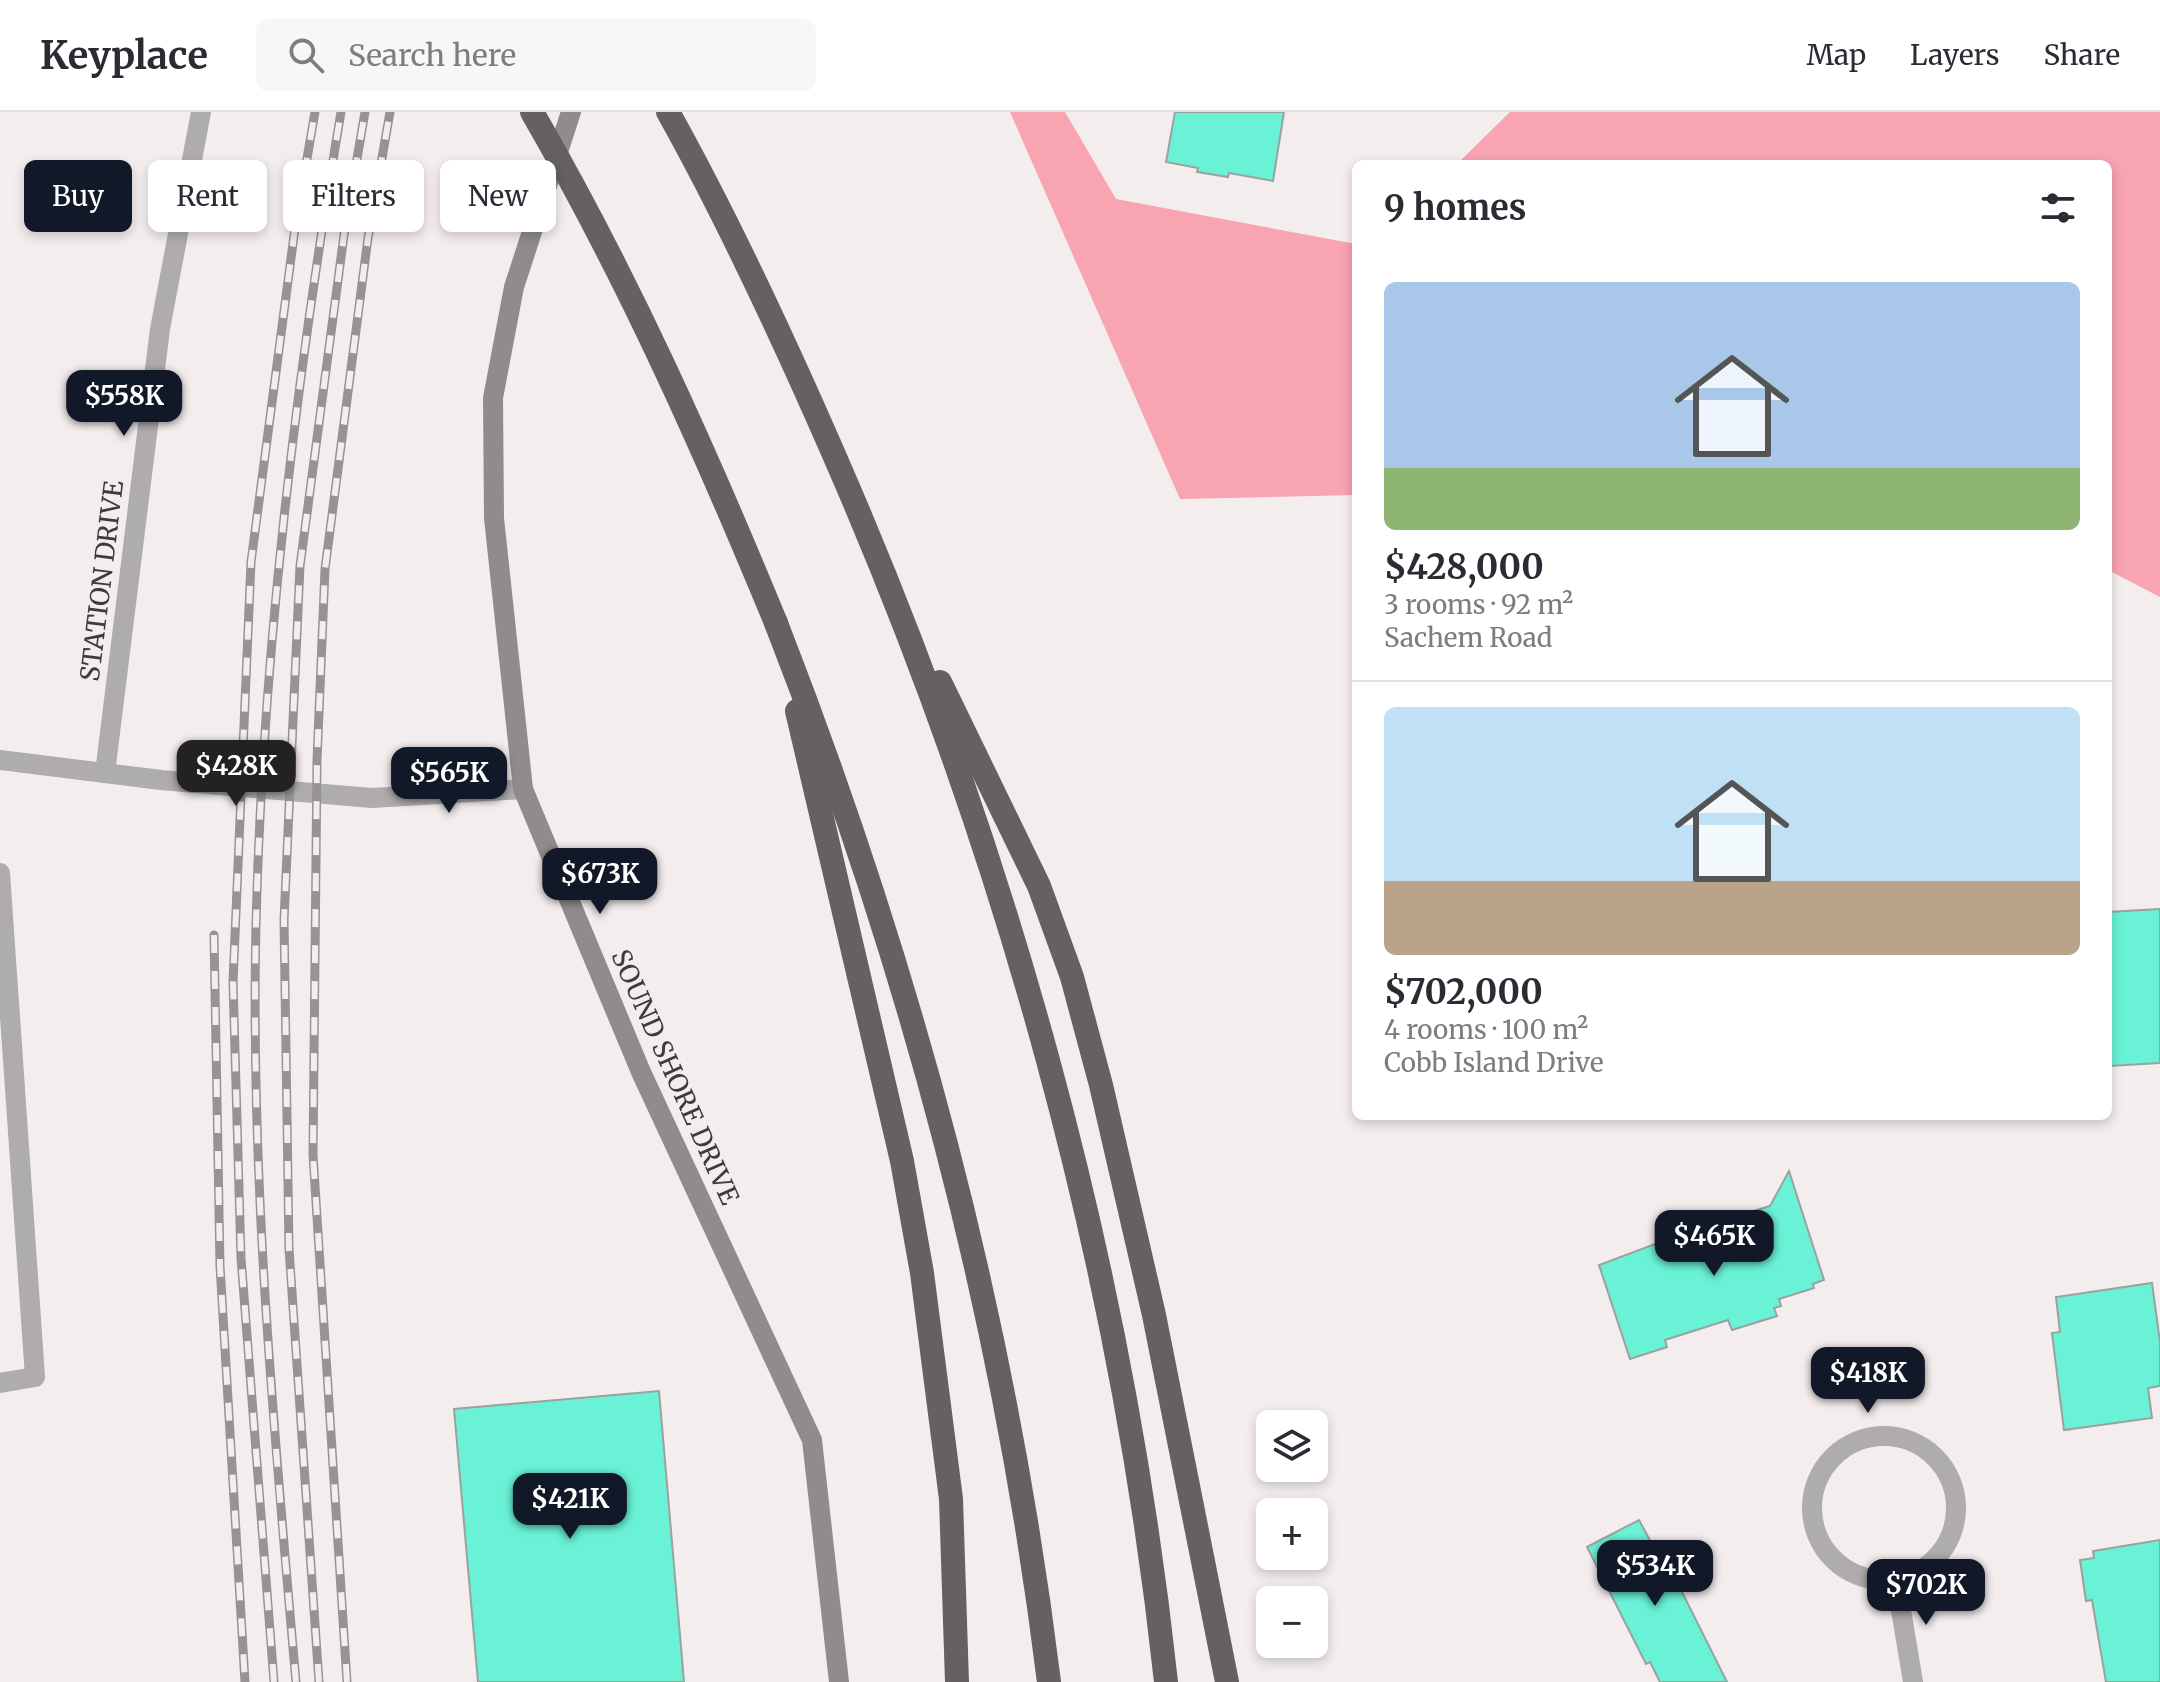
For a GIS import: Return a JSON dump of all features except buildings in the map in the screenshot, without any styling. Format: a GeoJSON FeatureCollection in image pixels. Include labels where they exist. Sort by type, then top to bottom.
{"type":"FeatureCollection","features":[{"type":"Feature","properties":{"kind":"highway"},"geometry":{"type":"LineString","coordinates":[[532,112],[625,284],[683,405],[776,623],[830,761],[877,901],[921,1044],[992,1332],[1016,1462],[1049,1682]]}},
{"type":"Feature","properties":{"kind":"highway"},"geometry":{"type":"LineString","coordinates":[[668,112],[742,255],[805,387],[863,522],[919,660],[1013,939],[1053,1083],[1120,1374],[1166,1682]]}},
{"type":"Feature","properties":{"kind":"highway"},"geometry":{"type":"LineString","coordinates":[[863,522],[1039,886],[1072,977],[1154,1315],[1227,1682]]}},
{"type":"Feature","properties":{"kind":"highway"},"geometry":{"type":"LineString","coordinates":[[776,623],[902,1161],[922,1273],[951,1499],[957,1607],[957,1682]]}},
{"type":"Feature","properties":{"kind":"main road","name":"SOUND SHORE DRIVE"},"geometry":{"type":"LineString","coordinates":[[571,112],[514,287],[493,398],[494,518],[523,789],[641,1072],[812,1440],[839,1682]]}},
{"type":"Feature","properties":{"kind":"street","name":"STATION DRIVE"},"geometry":{"type":"LineString","coordinates":[[105,773],[160,329],[201,112]]}},
{"type":"Feature","properties":{"kind":"street"},"geometry":{"type":"LineString","coordinates":[[0,760],[372,798],[523,789]]}},
{"type":"Feature","properties":{"kind":"street"},"geometry":{"type":"LineString","coordinates":[[0,873],[35,1377],[0,1383]]}},
{"type":"Feature","properties":{"kind":"street"},"geometry":{"type":"LineString","coordinates":[[1878,1435],[1912,1441],[1931,1451],[1946,1469],[1957,1506],[1951,1537],[1942,1552],[1921,1571],[1896,1580],[1873,1581],[1858,1576],[1827,1554],[1816,1535],[1811,1506],[1821,1472],[1835,1454],[1851,1443],[1878,1435]]}},
{"type":"Feature","properties":{"kind":"street"},"geometry":{"type":"LineString","coordinates":[[1896,1580],[1913,1682]]}},
{"type":"Feature","properties":{"kind":"shaded area"},"geometry":{"type":"Polygon","coordinates":[[[1010,112],[1065,112],[1116,199],[1352,243],[1352,495],[1180,499],[1010,112]]]}},
{"type":"Feature","properties":{"kind":"shaded area"},"geometry":{"type":"Polygon","coordinates":[[[1510,112],[2160,112],[2160,597],[2112,572],[2112,160],[1461,160],[1510,112]]]}},
{"type":"Feature","properties":{"kind":"railway"},"geometry":{"type":"LineString","coordinates":[[274,1682],[241,1258],[233,982],[251,562],[295,228],[315,112]]}},
{"type":"Feature","properties":{"kind":"railway"},"geometry":{"type":"LineString","coordinates":[[296,1682],[272,1398],[260,1208],[256,923],[266,719],[284,516],[310,313],[341,112]]}},
{"type":"Feature","properties":{"kind":"railway"},"geometry":{"type":"LineString","coordinates":[[319,1682],[289,1249],[284,920],[300,566],[344,235],[365,112]]}},
{"type":"Feature","properties":{"kind":"railway"},"geometry":{"type":"LineString","coordinates":[[347,1682],[313,1155],[317,760],[325,569],[368,238],[390,112]]}},
{"type":"Feature","properties":{"kind":"railway"},"geometry":{"type":"LineString","coordinates":[[214,935],[220,1266],[245,1682]]}}]}
